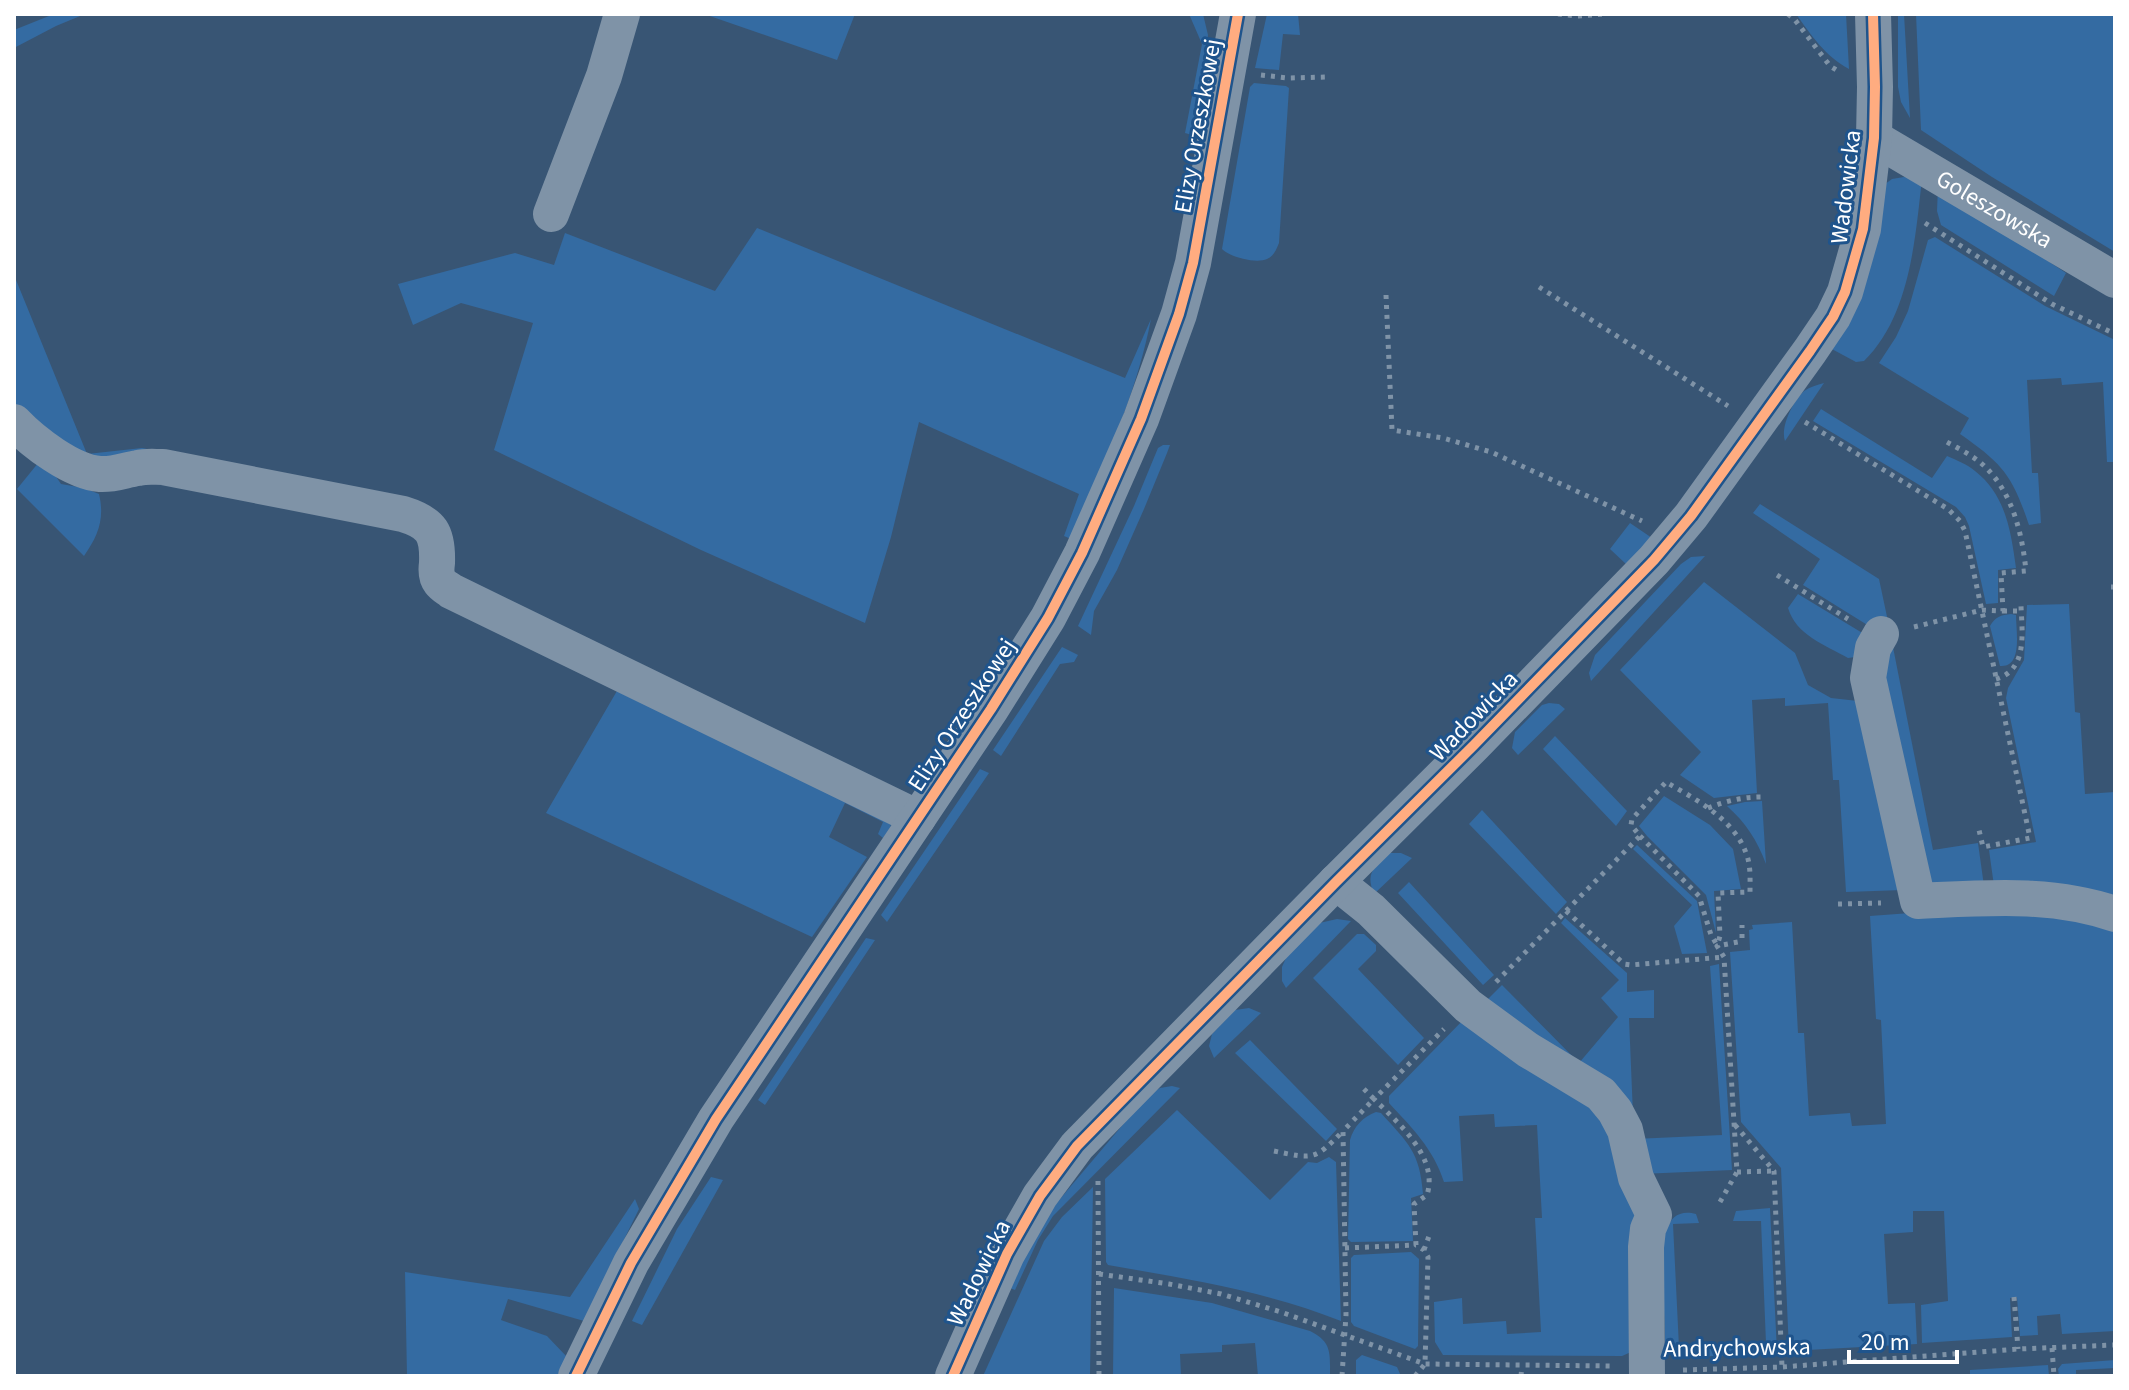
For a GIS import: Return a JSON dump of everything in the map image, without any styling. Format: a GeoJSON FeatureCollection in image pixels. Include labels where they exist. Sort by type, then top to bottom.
{"type":"FeatureCollection","features":[{"type":"Feature","properties":{"kind":"street"},"geometry":{"type":"LineString","coordinates":[[551,214],[604,76],[622,14]]}},
{"type":"Feature","properties":{"kind":"street","name":"Elizy Orzeszkowej"},"geometry":{"type":"LineString","coordinates":[[576,1376],[631,1263],[716,1119],[991,709],[1048,618],[1100,515],[1163,360],[1193,263],[1238,14]]}},
{"type":"Feature","properties":{"kind":"street","name":"Wadowicka"},"geometry":{"type":"LineString","coordinates":[[953,1376],[1007,1254],[1040,1196],[1077,1146],[1654,560],[1675,536],[1833,317],[1845,292],[1863,229],[1874,138],[1873,14]]}},
{"type":"Feature","properties":{"kind":"street","name":"Goleszowska"},"geometry":{"type":"LineString","coordinates":[[1874,138],[2115,280]]}},
{"type":"Feature","properties":{"kind":"street"},"geometry":{"type":"LineString","coordinates":[[14,422],[49,451],[83,470],[100,474],[163,467],[403,514],[420,520],[431,530],[437,542],[436,572],[440,582],[451,591],[918,818]]}},
{"type":"Feature","properties":{"kind":"street"},"geometry":{"type":"LineString","coordinates":[[1881,634],[1873,648],[1868,678],[1918,901],[2036,898],[2096,907],[2115,914]]}},
{"type":"Feature","properties":{"kind":"street"},"geometry":{"type":"LineString","coordinates":[[1336,882],[1371,910],[1468,1006],[1528,1050],[1601,1094],[1615,1111],[1625,1130],[1636,1178],[1654,1215],[1648,1229],[1646,1247],[1647,1371]]}},
{"type":"Feature","properties":{"kind":"path"},"geometry":{"type":"LineString","coordinates":[[1558,14],[1607,14]]}},
{"type":"Feature","properties":{"kind":"path"},"geometry":{"type":"LineString","coordinates":[[1788,14],[1830,66],[1875,87]]}},
{"type":"Feature","properties":{"kind":"path"},"geometry":{"type":"LineString","coordinates":[[1255,75],[1328,77]]}},
{"type":"Feature","properties":{"kind":"path"},"geometry":{"type":"LineString","coordinates":[[1925,223],[2052,304],[2115,334]]}},
{"type":"Feature","properties":{"kind":"path"},"geometry":{"type":"LineString","coordinates":[[1539,287],[1756,424]]}},
{"type":"Feature","properties":{"kind":"path"},"geometry":{"type":"LineString","coordinates":[[1386,295],[1392,430],[1443,438],[1491,452],[1675,536]]}},
{"type":"Feature","properties":{"kind":"path"},"geometry":{"type":"LineString","coordinates":[[1805,422],[1948,509],[1965,531],[2030,838],[1983,847],[1979,830]]}},
{"type":"Feature","properties":{"kind":"path"},"geometry":{"type":"LineString","coordinates":[[1943,440],[1980,462],[1997,481],[2019,525],[2026,571],[2001,573],[2003,611]]}},
{"type":"Feature","properties":{"kind":"path"},"geometry":{"type":"LineString","coordinates":[[1777,575],[1865,629],[1881,634],[1982,610],[2021,608],[2019,660],[2011,673],[1996,679]]}},
{"type":"Feature","properties":{"kind":"path"},"geometry":{"type":"LineString","coordinates":[[1717,946],[1720,936],[1718,893],[1750,892],[1746,853],[1729,826],[1708,808],[1666,782],[1632,819],[1631,825],[1699,896],[1711,935],[1717,946],[1724,957],[1737,1172],[1720,1202]]}},
{"type":"Feature","properties":{"kind":"path"},"geometry":{"type":"LineString","coordinates":[[1708,808],[1744,797],[1762,797]]}},
{"type":"Feature","properties":{"kind":"path"},"geometry":{"type":"LineString","coordinates":[[1274,1151],[1305,1157],[1316,1156],[1325,1149],[1640,836]]}},
{"type":"Feature","properties":{"kind":"path"},"geometry":{"type":"LineString","coordinates":[[1566,911],[1624,964],[1724,957]]}},
{"type":"Feature","properties":{"kind":"path"},"geometry":{"type":"LineString","coordinates":[[1717,946],[1738,942],[1742,938],[1742,925]]}},
{"type":"Feature","properties":{"kind":"path"},"geometry":{"type":"LineString","coordinates":[[1362,1087],[1409,1136],[1423,1158],[1430,1177],[1427,1195],[1414,1204],[1416,1245]]}},
{"type":"Feature","properties":{"kind":"path"},"geometry":{"type":"LineString","coordinates":[[1734,1124],[1774,1171],[1782,1367]]}},
{"type":"Feature","properties":{"kind":"path"},"geometry":{"type":"LineString","coordinates":[[1342,1376],[1346,1335],[1343,1131]]}},
{"type":"Feature","properties":{"kind":"path"},"geometry":{"type":"LineString","coordinates":[[1737,1172],[1774,1171]]}},
{"type":"Feature","properties":{"kind":"path"},"geometry":{"type":"LineString","coordinates":[[1098,1176],[1099,1376]]}},
{"type":"Feature","properties":{"kind":"path"},"geometry":{"type":"LineString","coordinates":[[1424,1250],[1429,1236]]}},
{"type":"Feature","properties":{"kind":"path"},"geometry":{"type":"LineString","coordinates":[[1345,1248],[1416,1245],[1428,1257],[1425,1364],[1415,1376]]}},
{"type":"Feature","properties":{"kind":"path"},"geometry":{"type":"LineString","coordinates":[[2014,1297],[2018,1349]]}},
{"type":"Feature","properties":{"kind":"path"},"geometry":{"type":"LineString","coordinates":[[2052,1348],[2054,1376]]}},
{"type":"Feature","properties":{"kind":"path"},"geometry":{"type":"LineString","coordinates":[[1521,1376],[1522,1366]]}},
{"type":"Feature","properties":{"kind":"path"},"geometry":{"type":"LineString","coordinates":[[1791,1366],[1792,1376]]}},
{"type":"Feature","properties":{"kind":"path"},"geometry":{"type":"LineString","coordinates":[[1774,1367],[1775,1376]]}},
{"type":"Feature","properties":{"kind":"shaded area"},"geometry":{"type":"Polygon","coordinates":[[[54,14],[85,14],[14,48],[14,30],[54,14]]]}},
{"type":"Feature","properties":{"kind":"shaded area"},"geometry":{"type":"Polygon","coordinates":[[[704,14],[855,14],[837,60],[704,14]]]}},
{"type":"Feature","properties":{"kind":"shaded area"},"geometry":{"type":"Polygon","coordinates":[[[1189,14],[1203,14],[1208,35],[1192,135],[1185,133],[1202,44],[1189,14]]]}},
{"type":"Feature","properties":{"kind":"shaded area"},"geometry":{"type":"Polygon","coordinates":[[[1267,14],[1298,14],[1300,35],[1283,34],[1279,70],[1255,68],[1267,14]]]}},
{"type":"Feature","properties":{"kind":"shaded area"},"geometry":{"type":"Polygon","coordinates":[[[1796,14],[1846,14],[1849,69],[1826,52],[1796,14]]]}},
{"type":"Feature","properties":{"kind":"shaded area"},"geometry":{"type":"Polygon","coordinates":[[[1898,14],[1904,14],[1910,118],[1901,102],[1898,87],[1898,14]]]}},
{"type":"Feature","properties":{"kind":"shaded area"},"geometry":{"type":"Polygon","coordinates":[[[1916,14],[2115,14],[2115,252],[1921,130],[1916,14]]]}},
{"type":"Feature","properties":{"kind":"shaded area"},"geometry":{"type":"Polygon","coordinates":[[[1254,83],[1289,88],[1279,243],[1271,256],[1256,261],[1237,257],[1222,249],[1250,87],[1254,83]]]}},
{"type":"Feature","properties":{"kind":"shaded area"},"geometry":{"type":"Polygon","coordinates":[[[1892,179],[1922,179],[1908,276],[1901,300],[1879,343],[1864,361],[1856,362],[1830,348],[1881,187],[1892,179]]]}},
{"type":"Feature","properties":{"kind":"shaded area"},"geometry":{"type":"Polygon","coordinates":[[[1938,188],[2066,273],[2054,296],[1941,225],[1937,211],[1938,188]]]}},
{"type":"Feature","properties":{"kind":"shaded area"},"geometry":{"type":"Polygon","coordinates":[[[757,228],[1125,378],[1151,319],[1128,404],[1071,539],[1064,536],[1079,494],[919,422],[891,537],[865,623],[701,550],[494,450],[533,323],[461,303],[413,325],[398,284],[515,253],[554,265],[565,233],[715,291],[757,228]]]}},
{"type":"Feature","properties":{"kind":"shaded area"},"geometry":{"type":"Polygon","coordinates":[[[1935,237],[2045,306],[2115,340],[2115,490],[2114,462],[2107,462],[2103,382],[2062,385],[2061,378],[2027,380],[2032,473],[2038,473],[2041,523],[2029,525],[2004,472],[1987,454],[1960,434],[1969,418],[1879,363],[1908,311],[1928,240],[1935,237]]]}},
{"type":"Feature","properties":{"kind":"shaded area"},"geometry":{"type":"Polygon","coordinates":[[[14,275],[87,454],[142,448],[157,451],[94,461],[14,412],[14,275]]]}},
{"type":"Feature","properties":{"kind":"shaded area"},"geometry":{"type":"Polygon","coordinates":[[[1824,383],[1785,441],[1788,414],[1796,401],[1804,391],[1824,383]]]}},
{"type":"Feature","properties":{"kind":"shaded area"},"geometry":{"type":"Polygon","coordinates":[[[1821,409],[1932,478],[1947,456],[1969,466],[1985,481],[1994,491],[2005,515],[2016,568],[1998,570],[1998,603],[1986,604],[1969,526],[1956,507],[1813,421],[1821,409]]]}},
{"type":"Feature","properties":{"kind":"shaded area"},"geometry":{"type":"Polygon","coordinates":[[[1170,445],[1117,570],[1094,611],[1091,635],[1078,626],[1158,448],[1170,445]]]}},
{"type":"Feature","properties":{"kind":"shaded area"},"geometry":{"type":"Polygon","coordinates":[[[43,457],[61,484],[99,494],[99,527],[84,556],[17,489],[43,457]]]}},
{"type":"Feature","properties":{"kind":"shaded area"},"geometry":{"type":"Polygon","coordinates":[[[1760,504],[1879,579],[1889,626],[1869,626],[1803,585],[1820,559],[1753,513],[1760,504]]]}},
{"type":"Feature","properties":{"kind":"shaded area"},"geometry":{"type":"Polygon","coordinates":[[[1630,523],[1652,538],[1627,565],[1610,549],[1630,523]]]}},
{"type":"Feature","properties":{"kind":"shaded area"},"geometry":{"type":"Polygon","coordinates":[[[1705,556],[1591,681],[1589,673],[1595,655],[1681,564],[1691,557],[1705,556]]]}},
{"type":"Feature","properties":{"kind":"shaded area"},"geometry":{"type":"Polygon","coordinates":[[[1704,582],[1795,653],[1808,685],[1831,698],[1858,701],[1903,890],[1846,892],[1839,780],[1833,780],[1828,703],[1785,706],[1785,698],[1752,700],[1757,793],[1714,798],[1680,775],[1701,752],[1620,670],[1704,582]]]}},
{"type":"Feature","properties":{"kind":"shaded area"},"geometry":{"type":"Polygon","coordinates":[[[1798,594],[1869,637],[1855,657],[1848,658],[1804,632],[1788,608],[1798,594]]]}},
{"type":"Feature","properties":{"kind":"shaded area"},"geometry":{"type":"Polygon","coordinates":[[[2069,604],[2075,712],[2080,713],[2085,794],[2115,792],[2115,906],[1994,886],[1989,850],[2036,842],[2006,698],[2008,688],[2024,660],[2027,605],[2069,604]]]}},
{"type":"Feature","properties":{"kind":"shaded area"},"geometry":{"type":"Polygon","coordinates":[[[2016,615],[2015,655],[2007,665],[2000,666],[1990,626],[1999,617],[2016,615]]]}},
{"type":"Feature","properties":{"kind":"shaded area"},"geometry":{"type":"Polygon","coordinates":[[[1891,637],[1933,850],[1978,843],[1984,886],[1932,890],[1880,683],[1891,637]]]}},
{"type":"Feature","properties":{"kind":"shaded area"},"geometry":{"type":"Polygon","coordinates":[[[1062,647],[1078,655],[1074,662],[1060,664],[1001,756],[993,750],[1062,647]]]}},
{"type":"Feature","properties":{"kind":"shaded area"},"geometry":{"type":"Polygon","coordinates":[[[621,684],[892,821],[883,838],[878,834],[883,822],[845,803],[829,837],[867,857],[812,937],[546,813],[621,684]]]}},
{"type":"Feature","properties":{"kind":"shaded area"},"geometry":{"type":"Polygon","coordinates":[[[1559,704],[1565,709],[1518,755],[1512,748],[1515,732],[1542,705],[1559,704]]]}},
{"type":"Feature","properties":{"kind":"shaded area"},"geometry":{"type":"Polygon","coordinates":[[[1555,736],[1627,811],[1616,826],[1543,749],[1555,736]]]}},
{"type":"Feature","properties":{"kind":"shaded area"},"geometry":{"type":"Polygon","coordinates":[[[980,769],[989,773],[887,922],[881,915],[980,769]]]}},
{"type":"Feature","properties":{"kind":"shaded area"},"geometry":{"type":"Polygon","coordinates":[[[1664,796],[1710,825],[1733,849],[1741,889],[1714,891],[1716,933],[1706,895],[1639,826],[1664,796]]]}},
{"type":"Feature","properties":{"kind":"shaded area"},"geometry":{"type":"Polygon","coordinates":[[[1762,801],[1766,864],[1750,832],[1727,806],[1762,801]]]}},
{"type":"Feature","properties":{"kind":"shaded area"},"geometry":{"type":"Polygon","coordinates":[[[1482,810],[1567,902],[1556,914],[1469,824],[1482,810]]]}},
{"type":"Feature","properties":{"kind":"shaded area"},"geometry":{"type":"Polygon","coordinates":[[[1637,845],[1697,901],[1707,953],[1682,954],[1674,926],[1692,905],[1633,849],[1637,845]]]}},
{"type":"Feature","properties":{"kind":"shaded area"},"geometry":{"type":"Polygon","coordinates":[[[1389,853],[1401,853],[1412,858],[1374,894],[1370,881],[1372,871],[1389,853]]]}},
{"type":"Feature","properties":{"kind":"shaded area"},"geometry":{"type":"Polygon","coordinates":[[[1409,882],[1494,975],[1483,985],[1398,893],[1409,882]]]}},
{"type":"Feature","properties":{"kind":"shaded area"},"geometry":{"type":"Polygon","coordinates":[[[1978,908],[2115,926],[2115,1331],[2062,1334],[2060,1314],[2037,1316],[2038,1335],[2020,1336],[2017,1297],[2010,1298],[2012,1337],[1922,1343],[1921,1305],[1948,1301],[1944,1211],[1913,1211],[1913,1232],[1884,1234],[1888,1304],[1915,1303],[1917,1344],[1789,1351],[1781,1168],[1741,1122],[1730,952],[1750,950],[1749,930],[1753,929],[1752,925],[1792,922],[1798,1033],[1804,1033],[1809,1116],[1850,1113],[1852,1126],[1886,1124],[1881,1020],[1876,1019],[1870,916],[1978,908]]]}},
{"type":"Feature","properties":{"kind":"shaded area"},"geometry":{"type":"Polygon","coordinates":[[[1565,918],[1627,973],[1627,992],[1654,990],[1654,1018],[1629,1018],[1634,1139],[1722,1135],[1710,966],[1719,964],[1732,1170],[1641,1174],[1638,1149],[1480,1007],[1502,985],[1579,1063],[1618,1017],[1601,998],[1619,980],[1561,923],[1565,918]]]}},
{"type":"Feature","properties":{"kind":"shaded area"},"geometry":{"type":"Polygon","coordinates":[[[1337,919],[1351,921],[1286,988],[1282,981],[1282,967],[1289,951],[1315,924],[1337,919]]]}},
{"type":"Feature","properties":{"kind":"shaded area"},"geometry":{"type":"Polygon","coordinates":[[[1357,934],[1364,934],[1376,945],[1376,951],[1358,969],[1424,1038],[1398,1065],[1313,978],[1357,934]]]}},
{"type":"Feature","properties":{"kind":"shaded area"},"geometry":{"type":"Polygon","coordinates":[[[866,938],[875,940],[765,1105],[758,1100],[866,938]]]}},
{"type":"Feature","properties":{"kind":"shaded area"},"geometry":{"type":"Polygon","coordinates":[[[1249,1008],[1261,1013],[1214,1058],[1209,1046],[1212,1034],[1235,1010],[1249,1008]]]}},
{"type":"Feature","properties":{"kind":"shaded area"},"geometry":{"type":"Polygon","coordinates":[[[1467,1016],[1597,1106],[1641,1218],[1631,1352],[1622,1356],[1443,1355],[1435,1342],[1434,1302],[1462,1298],[1463,1324],[1506,1321],[1507,1334],[1541,1332],[1535,1218],[1542,1218],[1537,1125],[1495,1127],[1494,1114],[1459,1116],[1463,1181],[1444,1182],[1428,1149],[1389,1103],[1389,1096],[1467,1016]]]}},
{"type":"Feature","properties":{"kind":"shaded area"},"geometry":{"type":"Polygon","coordinates":[[[1250,1040],[1337,1129],[1326,1141],[1235,1053],[1250,1040]]]}},
{"type":"Feature","properties":{"kind":"shaded area"},"geometry":{"type":"Polygon","coordinates":[[[1172,1086],[1180,1088],[1053,1216],[1015,1290],[1010,1288],[1027,1248],[1049,1212],[1148,1095],[1172,1086]]]}},
{"type":"Feature","properties":{"kind":"shaded area"},"geometry":{"type":"Polygon","coordinates":[[[1177,1110],[1270,1200],[1308,1162],[1317,1163],[1329,1157],[1336,1162],[1341,1321],[1255,1294],[1108,1265],[1105,1179],[1177,1110]]]}},
{"type":"Feature","properties":{"kind":"shaded area"},"geometry":{"type":"Polygon","coordinates":[[[1376,1112],[1381,1113],[1405,1141],[1419,1168],[1423,1194],[1411,1198],[1413,1241],[1351,1242],[1348,1239],[1350,1140],[1360,1123],[1376,1112]]]}},
{"type":"Feature","properties":{"kind":"shaded area"},"geometry":{"type":"Polygon","coordinates":[[[711,1177],[723,1180],[642,1325],[632,1321],[677,1229],[711,1177]]]}},
{"type":"Feature","properties":{"kind":"shaded area"},"geometry":{"type":"Polygon","coordinates":[[[1093,1187],[1090,1376],[983,1376],[1044,1241],[1062,1217],[1093,1187]]]}},
{"type":"Feature","properties":{"kind":"shaded area"},"geometry":{"type":"Polygon","coordinates":[[[635,1199],[639,1209],[584,1321],[508,1299],[501,1320],[547,1336],[567,1357],[558,1376],[407,1376],[405,1272],[570,1297],[635,1199]]]}},
{"type":"Feature","properties":{"kind":"shaded area"},"geometry":{"type":"Polygon","coordinates":[[[1770,1208],[1777,1352],[1682,1358],[1668,1352],[1665,1345],[1663,1241],[1673,1218],[1682,1213],[1696,1214],[1699,1223],[1673,1224],[1679,1347],[1766,1343],[1761,1221],[1733,1221],[1736,1211],[1770,1208]]]}},
{"type":"Feature","properties":{"kind":"shaded area"},"geometry":{"type":"Polygon","coordinates":[[[1411,1252],[1419,1259],[1418,1346],[1415,1349],[1354,1326],[1351,1322],[1351,1258],[1354,1255],[1411,1252]]]}},
{"type":"Feature","properties":{"kind":"shaded area"},"geometry":{"type":"Polygon","coordinates":[[[1114,1288],[1212,1303],[1310,1331],[1326,1344],[1330,1376],[1258,1376],[1255,1343],[1222,1345],[1222,1352],[1180,1354],[1181,1376],[1113,1376],[1114,1288]]]}},
{"type":"Feature","properties":{"kind":"shaded area"},"geometry":{"type":"Polygon","coordinates":[[[1362,1355],[1397,1367],[1401,1376],[1356,1376],[1356,1360],[1362,1355]]]}},
{"type":"Feature","properties":{"kind":"shaded area"},"geometry":{"type":"Polygon","coordinates":[[[2115,1360],[2115,1368],[2076,1370],[2076,1376],[2059,1376],[2058,1369],[2062,1364],[2115,1360]]]}},
{"type":"Feature","properties":{"kind":"shaded area"},"geometry":{"type":"Polygon","coordinates":[[[2048,1365],[2049,1376],[1970,1376],[1970,1370],[2048,1365]]]}},
{"type":"Feature","properties":{"kind":"cycle path"},"geometry":{"type":"LineString","coordinates":[[576,1376],[631,1263],[716,1119],[991,709],[1048,618],[1082,553],[1141,419],[1179,314],[1193,263],[1238,14]]}},
{"type":"Feature","properties":{"kind":"cycle path"},"geometry":{"type":"LineString","coordinates":[[953,1376],[1007,1254],[1040,1196],[1077,1146],[1654,560],[1691,516],[1833,317],[1845,292],[1863,229],[1874,138],[1873,14]]}}]}
